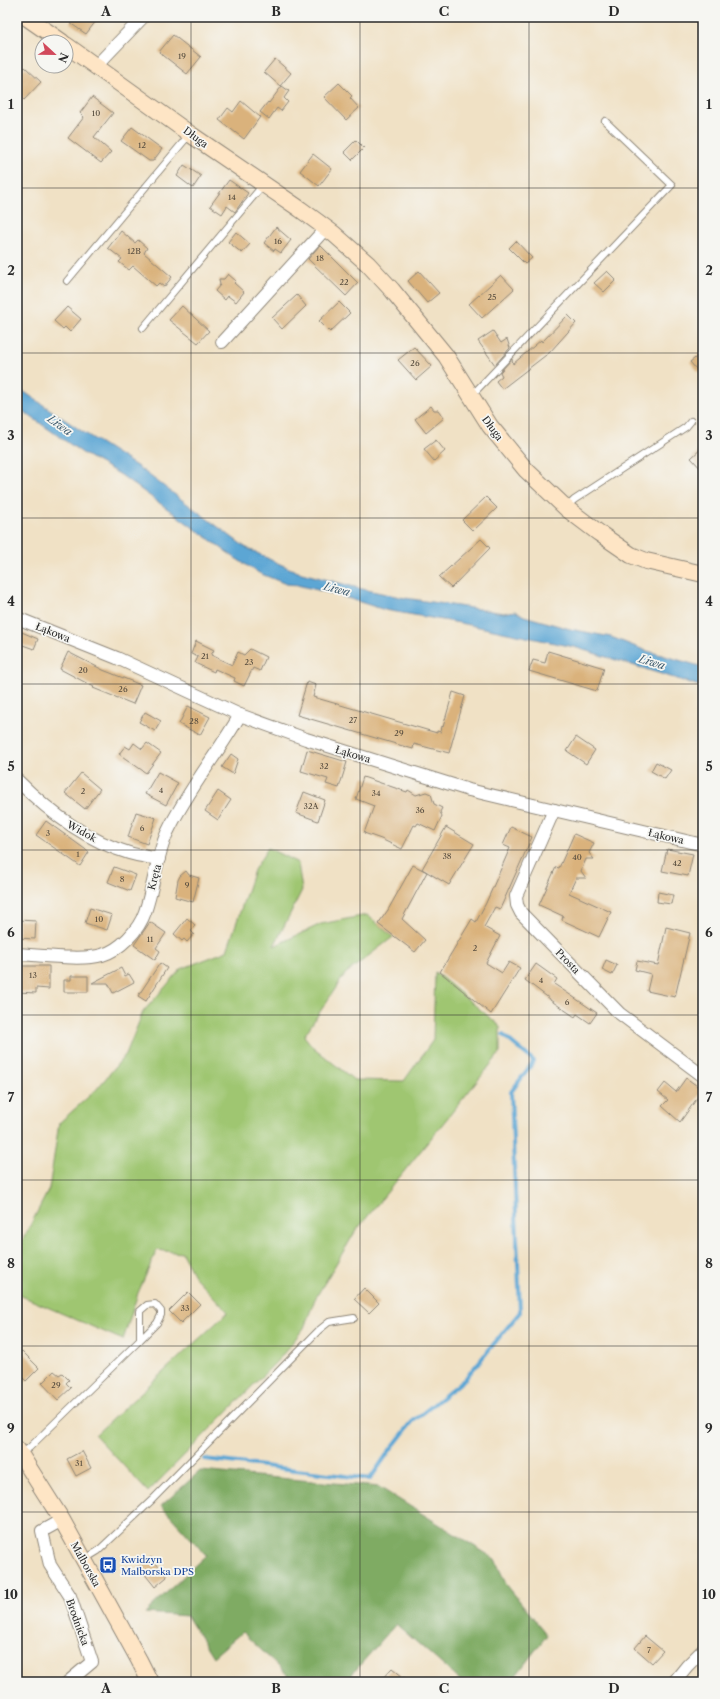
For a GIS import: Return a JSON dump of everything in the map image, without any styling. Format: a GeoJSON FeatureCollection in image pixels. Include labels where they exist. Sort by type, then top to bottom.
{"type":"FeatureCollection","features":[{"type":"Feature","properties":{"kind":"street"},"geometry":{"type":"LineString","coordinates":[[26,17],[50,34]]}},
{"type":"Feature","properties":{"kind":"street"},"geometry":{"type":"LineString","coordinates":[[96,66],[143,17]]}},
{"type":"Feature","properties":{"kind":"street","name":"Długa"},"geometry":{"type":"LineString","coordinates":[[74,51],[190,134],[326,228],[368,264],[392,290],[446,356],[490,426],[526,470],[566,508],[631,555],[653,563],[703,574]]}},
{"type":"Feature","properties":{"kind":"street"},"geometry":{"type":"LineString","coordinates":[[222,342],[326,228]]}},
{"type":"Feature","properties":{"kind":"street","name":"Łąkowa"},"geometry":{"type":"LineString","coordinates":[[17,618],[117,658],[240,715],[306,739],[469,790],[703,844]]}},
{"type":"Feature","properties":{"kind":"street","name":"Kręta"},"geometry":{"type":"LineString","coordinates":[[17,954],[85,957],[102,955],[118,946],[133,933],[145,914],[166,835],[178,810],[240,715]]}},
{"type":"Feature","properties":{"kind":"street","name":"Widok"},"geometry":{"type":"LineString","coordinates":[[17,780],[37,800],[74,827],[104,843],[129,853],[159,859]]}},
{"type":"Feature","properties":{"kind":"street","name":"Prosta"},"geometry":{"type":"LineString","coordinates":[[554,810],[516,896],[516,905],[619,1013],[703,1076]]}},
{"type":"Feature","properties":{"kind":"street","name":"Malborska"},"geometry":{"type":"LineString","coordinates":[[19,1451],[62,1520],[150,1682]]}},
{"type":"Feature","properties":{"kind":"street","name":"Brodnicka"},"geometry":{"type":"LineString","coordinates":[[62,1520],[42,1531],[50,1565],[70,1596],[92,1662],[68,1682]]}},
{"type":"Feature","properties":{"kind":"street"},"geometry":{"type":"LineString","coordinates":[[674,1682],[702,1651]]}},
{"type":"Feature","properties":{"kind":"lane"},"geometry":{"type":"LineString","coordinates":[[471,396],[672,185],[605,122]]}},
{"type":"Feature","properties":{"kind":"lane"},"geometry":{"type":"LineString","coordinates":[[67,281],[190,134]]}},
{"type":"Feature","properties":{"kind":"lane"},"geometry":{"type":"LineString","coordinates":[[143,328],[264,184]]}},
{"type":"Feature","properties":{"kind":"lane"},"geometry":{"type":"LineString","coordinates":[[566,508],[574,500],[686,427],[690,421]]}},
{"type":"Feature","properties":{"kind":"lane"},"geometry":{"type":"LineString","coordinates":[[19,1451],[29,1448],[140,1340],[160,1319],[161,1311],[155,1304],[147,1305],[140,1311],[140,1340]]}},
{"type":"Feature","properties":{"kind":"lane"},"geometry":{"type":"LineString","coordinates":[[84,1560],[98,1550],[152,1500],[319,1330],[329,1322],[354,1318]]}},
{"type":"Feature","properties":{"kind":"green space"},"geometry":{"type":"Polygon","coordinates":[[[268,848],[298,863],[302,890],[274,946],[321,924],[367,915],[393,937],[345,974],[304,1036],[313,1047],[354,1080],[404,1081],[433,1040],[435,972],[500,1026],[500,1053],[355,1232],[315,1299],[304,1328],[280,1358],[148,1492],[95,1435],[228,1312],[194,1276],[182,1253],[157,1250],[138,1293],[123,1340],[17,1294],[17,1251],[49,1189],[59,1123],[96,1090],[126,1054],[143,1012],[181,969],[227,951],[254,870],[268,848]]]}},
{"type":"Feature","properties":{"kind":"green space"},"geometry":{"type":"Polygon","coordinates":[[[200,1471],[379,1487],[495,1559],[506,1584],[547,1635],[511,1682],[462,1682],[396,1624],[345,1682],[295,1682],[242,1632],[213,1657],[187,1616],[145,1613],[206,1555],[161,1506],[200,1471]]]}},
{"type":"Feature","properties":{"kind":"water","name":"Liwa"},"geometry":{"type":"Polygon","coordinates":[[[17,387],[138,467],[245,547],[298,572],[362,589],[405,598],[504,613],[515,611],[524,616],[570,629],[611,637],[644,650],[703,667],[703,687],[574,647],[460,623],[385,610],[338,595],[297,585],[286,584],[259,573],[235,558],[121,475],[84,454],[17,407],[17,387]]]}},
{"type":"Feature","properties":{"kind":"building"},"geometry":{"type":"Polygon","coordinates":[[[74,17],[91,17],[96,21],[86,34],[70,23],[74,17]]]}},
{"type":"Feature","properties":{"kind":"building"},"geometry":{"type":"Polygon","coordinates":[[[173,35],[201,57],[187,74],[159,52],[173,35]]]}},
{"type":"Feature","properties":{"kind":"building"},"geometry":{"type":"Polygon","coordinates":[[[275,59],[291,73],[280,86],[264,72],[275,59]]]}},
{"type":"Feature","properties":{"kind":"building"},"geometry":{"type":"Polygon","coordinates":[[[25,67],[41,82],[24,100],[17,93],[17,89],[21,84],[17,81],[17,76],[25,67]]]}},
{"type":"Feature","properties":{"kind":"building"},"geometry":{"type":"Polygon","coordinates":[[[339,83],[352,96],[350,98],[359,108],[346,120],[324,97],[339,83]]]}},
{"type":"Feature","properties":{"kind":"building"},"geometry":{"type":"Polygon","coordinates":[[[282,86],[289,91],[284,98],[288,102],[281,111],[277,108],[269,119],[260,112],[282,86]]]}},
{"type":"Feature","properties":{"kind":"building"},"geometry":{"type":"Polygon","coordinates":[[[92,97],[113,113],[94,137],[111,152],[101,163],[68,138],[84,117],[80,113],[92,97]]]}},
{"type":"Feature","properties":{"kind":"building"},"geometry":{"type":"Polygon","coordinates":[[[241,101],[260,117],[244,139],[219,120],[228,108],[233,112],[241,101]]]}},
{"type":"Feature","properties":{"kind":"building"},"geometry":{"type":"Polygon","coordinates":[[[132,127],[162,149],[153,161],[149,161],[121,141],[132,127]]]}},
{"type":"Feature","properties":{"kind":"building"},"geometry":{"type":"Polygon","coordinates":[[[356,140],[364,148],[352,160],[344,152],[356,140]]]}},
{"type":"Feature","properties":{"kind":"building"},"geometry":{"type":"Polygon","coordinates":[[[313,154],[332,169],[319,186],[300,171],[313,154]]]}},
{"type":"Feature","properties":{"kind":"building"},"geometry":{"type":"Polygon","coordinates":[[[184,165],[201,176],[193,188],[177,176],[184,165]]]}},
{"type":"Feature","properties":{"kind":"building"},"geometry":{"type":"Polygon","coordinates":[[[229,180],[248,193],[235,212],[227,206],[222,214],[210,206],[229,180]]]}},
{"type":"Feature","properties":{"kind":"building"},"geometry":{"type":"Polygon","coordinates":[[[276,227],[291,240],[281,253],[275,249],[274,251],[264,243],[276,227]]]}},
{"type":"Feature","properties":{"kind":"building"},"geometry":{"type":"Polygon","coordinates":[[[121,231],[135,243],[138,240],[147,248],[144,253],[172,277],[164,287],[159,283],[156,286],[133,266],[129,270],[119,262],[122,259],[108,248],[121,231]]]}},
{"type":"Feature","properties":{"kind":"building"},"geometry":{"type":"Polygon","coordinates":[[[236,232],[250,244],[242,253],[228,242],[236,232]]]}},
{"type":"Feature","properties":{"kind":"building"},"geometry":{"type":"Polygon","coordinates":[[[516,241],[532,258],[525,264],[509,248],[516,241]]]}},
{"type":"Feature","properties":{"kind":"building"},"geometry":{"type":"Polygon","coordinates":[[[320,245],[358,283],[346,296],[308,259],[320,245]]]}},
{"type":"Feature","properties":{"kind":"building"},"geometry":{"type":"Polygon","coordinates":[[[419,271],[439,293],[427,303],[408,281],[419,271]]]}},
{"type":"Feature","properties":{"kind":"building"},"geometry":{"type":"Polygon","coordinates":[[[607,271],[616,280],[604,292],[594,283],[607,271]]]}},
{"type":"Feature","properties":{"kind":"building"},"geometry":{"type":"Polygon","coordinates":[[[228,274],[236,281],[234,283],[244,292],[236,302],[228,296],[225,300],[215,291],[220,285],[219,279],[224,279],[228,274]]]}},
{"type":"Feature","properties":{"kind":"building"},"geometry":{"type":"Polygon","coordinates":[[[501,275],[514,289],[482,318],[469,304],[501,275]]]}},
{"type":"Feature","properties":{"kind":"building"},"geometry":{"type":"Polygon","coordinates":[[[297,295],[306,306],[282,329],[272,318],[297,295]]]}},
{"type":"Feature","properties":{"kind":"building"},"geometry":{"type":"Polygon","coordinates":[[[339,302],[350,313],[330,332],[319,321],[339,302]]]}},
{"type":"Feature","properties":{"kind":"building"},"geometry":{"type":"Polygon","coordinates":[[[182,306],[209,331],[198,343],[169,320],[182,306]]]}},
{"type":"Feature","properties":{"kind":"building"},"geometry":{"type":"Polygon","coordinates":[[[67,307],[81,319],[70,332],[65,327],[63,329],[54,321],[67,307]]]}},
{"type":"Feature","properties":{"kind":"building"},"geometry":{"type":"Polygon","coordinates":[[[568,315],[576,323],[550,352],[502,389],[496,381],[502,376],[500,372],[512,359],[513,364],[541,340],[542,342],[568,315]]]}},
{"type":"Feature","properties":{"kind":"building"},"geometry":{"type":"Polygon","coordinates":[[[493,331],[501,343],[507,339],[510,348],[495,365],[478,341],[493,331]]]}},
{"type":"Feature","properties":{"kind":"building"},"geometry":{"type":"Polygon","coordinates":[[[414,347],[432,366],[416,380],[398,360],[414,347]]]}},
{"type":"Feature","properties":{"kind":"building"},"geometry":{"type":"Polygon","coordinates":[[[703,352],[703,377],[690,362],[703,352]]]}},
{"type":"Feature","properties":{"kind":"building"},"geometry":{"type":"Polygon","coordinates":[[[431,406],[434,410],[438,410],[444,418],[426,433],[415,419],[431,406]]]}},
{"type":"Feature","properties":{"kind":"building"},"geometry":{"type":"Polygon","coordinates":[[[436,440],[445,451],[434,461],[424,449],[436,440]]]}},
{"type":"Feature","properties":{"kind":"building"},"geometry":{"type":"Polygon","coordinates":[[[703,447],[703,471],[691,458],[703,447]]]}},
{"type":"Feature","properties":{"kind":"building"},"geometry":{"type":"Polygon","coordinates":[[[486,497],[497,508],[473,531],[462,520],[486,497]]]}},
{"type":"Feature","properties":{"kind":"building"},"geometry":{"type":"Polygon","coordinates":[[[481,539],[490,548],[451,588],[439,577],[481,539]]]}},
{"type":"Feature","properties":{"kind":"building"},"geometry":{"type":"Polygon","coordinates":[[[17,630],[38,639],[34,649],[17,643],[17,630]]]}},
{"type":"Feature","properties":{"kind":"building"},"geometry":{"type":"Polygon","coordinates":[[[196,641],[214,650],[211,655],[232,665],[238,652],[244,655],[250,649],[266,657],[260,671],[253,668],[244,686],[234,681],[235,678],[215,669],[214,672],[195,663],[198,657],[191,654],[196,641]]]}},
{"type":"Feature","properties":{"kind":"building"},"geometry":{"type":"Polygon","coordinates":[[[548,651],[604,668],[597,691],[529,671],[533,660],[545,663],[548,651]]]}},
{"type":"Feature","properties":{"kind":"building"},"geometry":{"type":"Polygon","coordinates":[[[68,652],[103,670],[141,685],[133,704],[93,688],[94,687],[60,669],[68,652]]]}},
{"type":"Feature","properties":{"kind":"building"},"geometry":{"type":"Polygon","coordinates":[[[307,682],[316,685],[313,697],[437,733],[437,731],[441,732],[442,726],[443,727],[453,692],[465,696],[449,753],[414,744],[413,749],[297,715],[307,682]]]}},
{"type":"Feature","properties":{"kind":"building"},"geometry":{"type":"Polygon","coordinates":[[[188,706],[210,717],[200,735],[179,724],[188,706]]]}},
{"type":"Feature","properties":{"kind":"building"},"geometry":{"type":"Polygon","coordinates":[[[145,712],[161,721],[155,731],[139,722],[145,712]]]}},
{"type":"Feature","properties":{"kind":"building"},"geometry":{"type":"Polygon","coordinates":[[[576,737],[595,750],[586,764],[567,751],[576,737]]]}},
{"type":"Feature","properties":{"kind":"building"},"geometry":{"type":"Polygon","coordinates":[[[134,743],[142,749],[147,743],[161,753],[146,773],[119,754],[125,746],[130,749],[134,743]]]}},
{"type":"Feature","properties":{"kind":"building"},"geometry":{"type":"Polygon","coordinates":[[[307,750],[347,762],[339,788],[326,784],[328,779],[301,771],[307,750]]]}},
{"type":"Feature","properties":{"kind":"building"},"geometry":{"type":"Polygon","coordinates":[[[231,754],[238,759],[233,774],[222,767],[231,754]]]}},
{"type":"Feature","properties":{"kind":"building"},"geometry":{"type":"Polygon","coordinates":[[[656,762],[671,770],[665,779],[651,771],[656,762]]]}},
{"type":"Feature","properties":{"kind":"building"},"geometry":{"type":"Polygon","coordinates":[[[158,772],[178,783],[166,805],[145,794],[158,772]]]}},
{"type":"Feature","properties":{"kind":"building"},"geometry":{"type":"Polygon","coordinates":[[[81,773],[100,789],[85,809],[65,793],[81,773]]]}},
{"type":"Feature","properties":{"kind":"building"},"geometry":{"type":"Polygon","coordinates":[[[363,777],[407,792],[408,790],[416,795],[426,792],[431,794],[434,804],[442,808],[440,812],[442,816],[435,831],[418,823],[416,826],[414,825],[402,849],[364,833],[374,806],[356,799],[363,777]]]}},
{"type":"Feature","properties":{"kind":"building"},"geometry":{"type":"Polygon","coordinates":[[[218,791],[231,800],[218,820],[205,811],[218,791]]]}},
{"type":"Feature","properties":{"kind":"building"},"geometry":{"type":"Polygon","coordinates":[[[304,792],[325,800],[318,821],[296,813],[304,792]]]}},
{"type":"Feature","properties":{"kind":"building"},"geometry":{"type":"Polygon","coordinates":[[[136,812],[156,818],[147,844],[128,837],[136,812]]]}},
{"type":"Feature","properties":{"kind":"building"},"geometry":{"type":"Polygon","coordinates":[[[46,821],[89,852],[80,866],[36,835],[46,821]]]}},
{"type":"Feature","properties":{"kind":"building"},"geometry":{"type":"Polygon","coordinates":[[[446,827],[474,844],[449,885],[422,869],[446,827]]]}},
{"type":"Feature","properties":{"kind":"building"},"geometry":{"type":"Polygon","coordinates":[[[511,827],[532,837],[500,909],[495,907],[484,927],[500,936],[486,963],[502,973],[509,962],[520,968],[491,1014],[440,972],[472,919],[476,922],[486,903],[510,848],[503,845],[511,827]]]}},
{"type":"Feature","properties":{"kind":"building"},"geometry":{"type":"Polygon","coordinates":[[[574,834],[594,843],[589,853],[594,859],[586,859],[581,871],[586,878],[576,878],[569,893],[611,912],[599,937],[562,920],[563,916],[539,905],[556,867],[559,868],[574,834]]]}},
{"type":"Feature","properties":{"kind":"building"},"geometry":{"type":"Polygon","coordinates":[[[667,849],[693,854],[688,876],[662,871],[667,849]]]}},
{"type":"Feature","properties":{"kind":"building"},"geometry":{"type":"Polygon","coordinates":[[[413,865],[427,872],[402,919],[425,940],[415,952],[378,924],[388,910],[413,865]]]}},
{"type":"Feature","properties":{"kind":"building"},"geometry":{"type":"Polygon","coordinates":[[[114,867],[136,875],[130,891],[108,882],[114,867]]]}},
{"type":"Feature","properties":{"kind":"building"},"geometry":{"type":"Polygon","coordinates":[[[186,871],[189,875],[199,878],[193,902],[175,897],[178,880],[186,871]]]}},
{"type":"Feature","properties":{"kind":"building"},"geometry":{"type":"Polygon","coordinates":[[[658,892],[673,895],[671,904],[657,902],[658,892]]]}},
{"type":"Feature","properties":{"kind":"building"},"geometry":{"type":"Polygon","coordinates":[[[90,908],[112,915],[107,930],[85,923],[90,908]]]}},
{"type":"Feature","properties":{"kind":"building"},"geometry":{"type":"Polygon","coordinates":[[[187,918],[195,925],[191,931],[194,934],[187,942],[184,939],[182,941],[174,934],[187,918]]]}},
{"type":"Feature","properties":{"kind":"building"},"geometry":{"type":"Polygon","coordinates":[[[18,920],[36,921],[35,939],[18,938],[18,920]]]}},
{"type":"Feature","properties":{"kind":"building"},"geometry":{"type":"Polygon","coordinates":[[[150,922],[166,933],[156,948],[160,951],[155,960],[134,945],[150,922]]]}},
{"type":"Feature","properties":{"kind":"building"},"geometry":{"type":"Polygon","coordinates":[[[666,927],[690,933],[675,997],[647,991],[651,974],[635,970],[637,961],[658,965],[666,927]]]}},
{"type":"Feature","properties":{"kind":"building"},"geometry":{"type":"Polygon","coordinates":[[[606,960],[617,965],[612,975],[602,970],[606,960]]]}},
{"type":"Feature","properties":{"kind":"building"},"geometry":{"type":"Polygon","coordinates":[[[160,963],[167,968],[146,1001],[138,996],[160,963]]]}},
{"type":"Feature","properties":{"kind":"building"},"geometry":{"type":"Polygon","coordinates":[[[536,964],[557,979],[554,984],[597,1013],[590,1023],[577,1014],[575,1017],[550,1000],[525,980],[536,964]]]}},
{"type":"Feature","properties":{"kind":"building"},"geometry":{"type":"Polygon","coordinates":[[[17,966],[49,966],[49,989],[36,988],[36,993],[17,992],[17,966]]]}},
{"type":"Feature","properties":{"kind":"building"},"geometry":{"type":"Polygon","coordinates":[[[121,968],[125,976],[129,974],[134,982],[113,993],[108,983],[92,983],[121,968]]]}},
{"type":"Feature","properties":{"kind":"building"},"geometry":{"type":"Polygon","coordinates":[[[71,976],[88,976],[88,992],[64,992],[64,980],[71,980],[71,976]]]}},
{"type":"Feature","properties":{"kind":"building"},"geometry":{"type":"Polygon","coordinates":[[[686,1078],[703,1090],[680,1122],[662,1106],[668,1100],[658,1092],[665,1083],[676,1092],[686,1078]]]}},
{"type":"Feature","properties":{"kind":"building"},"geometry":{"type":"Polygon","coordinates":[[[364,1288],[379,1303],[369,1313],[354,1299],[364,1288]]]}},
{"type":"Feature","properties":{"kind":"building"},"geometry":{"type":"Polygon","coordinates":[[[188,1292],[200,1304],[181,1323],[169,1311],[188,1292]]]}},
{"type":"Feature","properties":{"kind":"building"},"geometry":{"type":"Polygon","coordinates":[[[22,1351],[39,1368],[26,1381],[17,1372],[17,1356],[22,1351]]]}},
{"type":"Feature","properties":{"kind":"building"},"geometry":{"type":"Polygon","coordinates":[[[54,1371],[59,1375],[62,1373],[69,1380],[66,1383],[71,1388],[58,1400],[42,1383],[54,1371]]]}},
{"type":"Feature","properties":{"kind":"building"},"geometry":{"type":"Polygon","coordinates":[[[82,1451],[91,1468],[76,1476],[67,1459],[82,1451]]]}},
{"type":"Feature","properties":{"kind":"building"},"geometry":{"type":"Polygon","coordinates":[[[151,1557],[167,1577],[155,1587],[139,1567],[151,1557]]]}},
{"type":"Feature","properties":{"kind":"building"},"geometry":{"type":"Polygon","coordinates":[[[645,1636],[663,1651],[652,1663],[635,1648],[645,1636]]]}},
{"type":"Feature","properties":{"kind":"building"},"geometry":{"type":"Polygon","coordinates":[[[392,1668],[409,1682],[379,1682],[392,1668]]]}},
{"type":"Feature","properties":{"kind":"waterway"},"geometry":{"type":"LineString","coordinates":[[205,1459],[370,1479],[412,1422],[465,1379],[520,1312],[511,1092],[534,1061],[503,1035]]}},
{"type":"Feature","properties":{"kind":"place","name":"Kwidzyn Malborska DPS"},"geometry":{"type":"Point","coordinates":[108,1565]}}]}
